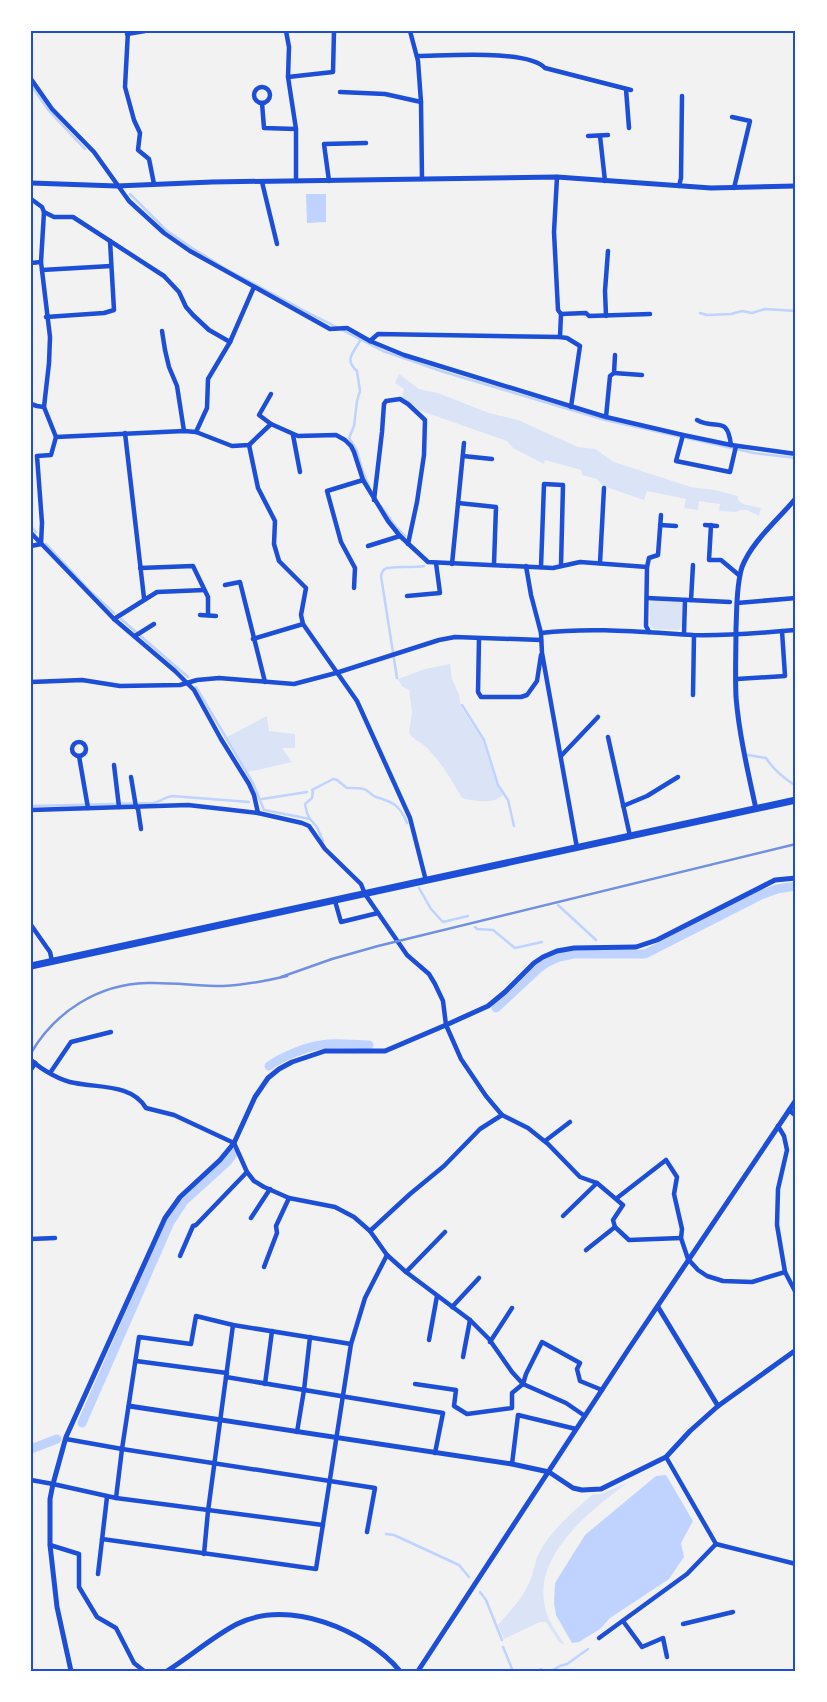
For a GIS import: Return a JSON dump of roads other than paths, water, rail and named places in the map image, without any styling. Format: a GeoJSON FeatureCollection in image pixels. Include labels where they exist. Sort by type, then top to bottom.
{"type":"FeatureCollection","features":[{"type":"Feature","properties":{"kind":"main road"},"geometry":{"type":"LineString","coordinates":[[31,966],[796,800]]}},
{"type":"Feature","properties":{"kind":"street"},"geometry":{"type":"LineString","coordinates":[[146,31],[127,33],[126,94],[140,133],[138,150],[149,159],[154,184]]}},
{"type":"Feature","properties":{"kind":"street"},"geometry":{"type":"LineString","coordinates":[[286,31],[289,47],[288,77],[296,129],[296,181]]}},
{"type":"Feature","properties":{"kind":"street"},"geometry":{"type":"LineString","coordinates":[[288,77],[333,72],[334,31]]}},
{"type":"Feature","properties":{"kind":"street"},"geometry":{"type":"LineString","coordinates":[[410,31],[417,56],[421,102],[422,179]]}},
{"type":"Feature","properties":{"kind":"street"},"geometry":{"type":"LineString","coordinates":[[417,56],[511,56],[530,59],[541,63],[545,68],[629,89],[629,128]]}},
{"type":"Feature","properties":{"kind":"street"},"geometry":{"type":"LineString","coordinates":[[31,79],[52,109],[94,152],[129,200],[164,232],[190,251],[330,329],[346,328],[370,342],[404,355],[606,417],[734,445],[796,454]]}},
{"type":"Feature","properties":{"kind":"street"},"geometry":{"type":"LineString","coordinates":[[340,92],[385,94],[421,102]]}},
{"type":"Feature","properties":{"kind":"street"},"geometry":{"type":"LineString","coordinates":[[679,186],[681,178],[682,96]]}},
{"type":"Feature","properties":{"kind":"street"},"geometry":{"type":"LineString","coordinates":[[262,103],[264,128],[296,129]]}},
{"type":"Feature","properties":{"kind":"street"},"geometry":{"type":"LineString","coordinates":[[732,117],[750,121],[734,188]]}},
{"type":"Feature","properties":{"kind":"street"},"geometry":{"type":"LineString","coordinates":[[588,136],[608,135]]}},
{"type":"Feature","properties":{"kind":"street"},"geometry":{"type":"LineString","coordinates":[[600,136],[605,181]]}},
{"type":"Feature","properties":{"kind":"street"},"geometry":{"type":"LineString","coordinates":[[329,181],[324,144],[366,143]]}},
{"type":"Feature","properties":{"kind":"street"},"geometry":{"type":"LineString","coordinates":[[31,183],[117,186],[557,177],[679,186],[734,188],[796,186]]}},
{"type":"Feature","properties":{"kind":"street"},"geometry":{"type":"LineString","coordinates":[[557,177],[554,232],[558,310],[561,314],[560,337]]}},
{"type":"Feature","properties":{"kind":"street"},"geometry":{"type":"LineString","coordinates":[[262,182],[277,244]]}},
{"type":"Feature","properties":{"kind":"street"},"geometry":{"type":"LineString","coordinates":[[31,199],[42,207],[44,212],[41,262],[46,317],[50,337],[44,406],[56,437],[51,455],[37,456],[42,523],[41,544]]}},
{"type":"Feature","properties":{"kind":"street"},"geometry":{"type":"LineString","coordinates":[[44,212],[54,217],[73,217],[164,276],[179,292],[186,307],[193,315],[209,330],[230,342]]}},
{"type":"Feature","properties":{"kind":"street"},"geometry":{"type":"LineString","coordinates":[[46,317],[104,313],[114,310],[110,241]]}},
{"type":"Feature","properties":{"kind":"street"},"geometry":{"type":"LineString","coordinates":[[606,316],[605,291],[608,251]]}},
{"type":"Feature","properties":{"kind":"street"},"geometry":{"type":"LineString","coordinates":[[31,263],[41,262]]}},
{"type":"Feature","properties":{"kind":"street"},"geometry":{"type":"LineString","coordinates":[[42,270],[111,266]]}},
{"type":"Feature","properties":{"kind":"street"},"geometry":{"type":"LineString","coordinates":[[196,432],[207,408],[208,380],[230,342],[254,287]]}},
{"type":"Feature","properties":{"kind":"street"},"geometry":{"type":"LineString","coordinates":[[561,314],[586,313],[589,316],[650,314]]}},
{"type":"Feature","properties":{"kind":"street"},"geometry":{"type":"LineString","coordinates":[[162,331],[169,367],[177,386],[184,431]]}},
{"type":"Feature","properties":{"kind":"street"},"geometry":{"type":"LineString","coordinates":[[370,342],[378,334],[567,338],[580,346],[571,406]]}},
{"type":"Feature","properties":{"kind":"street"},"geometry":{"type":"LineString","coordinates":[[606,417],[610,376],[614,373],[615,354]]}},
{"type":"Feature","properties":{"kind":"street"},"geometry":{"type":"LineString","coordinates":[[614,373],[642,376]]}},
{"type":"Feature","properties":{"kind":"street"},"geometry":{"type":"LineString","coordinates":[[271,394],[259,415],[271,424],[293,435],[336,435],[345,440],[354,452],[363,480],[374,500],[400,536],[428,562],[554,568],[580,562],[648,567]]}},
{"type":"Feature","properties":{"kind":"street"},"geometry":{"type":"LineString","coordinates":[[374,500],[384,404],[386,401],[400,399],[408,404],[424,420],[424,455],[408,544]]}},
{"type":"Feature","properties":{"kind":"street"},"geometry":{"type":"LineString","coordinates":[[31,404],[44,406]]}},
{"type":"Feature","properties":{"kind":"street"},"geometry":{"type":"LineString","coordinates":[[683,435],[676,461],[730,472],[734,445],[729,430],[725,426],[702,423],[697,420]]}},
{"type":"Feature","properties":{"kind":"street"},"geometry":{"type":"LineString","coordinates":[[56,437],[184,431],[196,432],[232,446],[249,445],[271,424]]}},
{"type":"Feature","properties":{"kind":"street"},"geometry":{"type":"LineString","coordinates":[[125,433],[144,598]]}},
{"type":"Feature","properties":{"kind":"street"},"geometry":{"type":"LineString","coordinates":[[293,435],[300,472]]}},
{"type":"Feature","properties":{"kind":"street"},"geometry":{"type":"LineString","coordinates":[[452,564],[464,442]]}},
{"type":"Feature","properties":{"kind":"street"},"geometry":{"type":"LineString","coordinates":[[249,445],[258,488],[275,521],[274,544],[279,561],[306,588],[301,615],[302,624],[357,702],[410,818],[426,881]]}},
{"type":"Feature","properties":{"kind":"street"},"geometry":{"type":"LineString","coordinates":[[463,456],[492,459]]}},
{"type":"Feature","properties":{"kind":"street"},"geometry":{"type":"LineString","coordinates":[[354,588],[355,568],[340,542],[327,490],[363,480]]}},
{"type":"Feature","properties":{"kind":"street"},"geometry":{"type":"LineString","coordinates":[[541,567],[544,484],[563,485],[561,566]]}},
{"type":"Feature","properties":{"kind":"street"},"geometry":{"type":"LineString","coordinates":[[600,563],[604,488]]}},
{"type":"Feature","properties":{"kind":"street"},"geometry":{"type":"LineString","coordinates":[[756,809],[746,764],[736,696],[737,603],[740,576],[743,567],[761,537],[796,498]]}},
{"type":"Feature","properties":{"kind":"street"},"geometry":{"type":"LineString","coordinates":[[458,503],[496,507],[494,564]]}},
{"type":"Feature","properties":{"kind":"street"},"geometry":{"type":"LineString","coordinates":[[649,632],[646,626],[648,567],[649,558],[658,555],[661,516]]}},
{"type":"Feature","properties":{"kind":"street"},"geometry":{"type":"LineString","coordinates":[[660,525],[676,526]]}},
{"type":"Feature","properties":{"kind":"street"},"geometry":{"type":"LineString","coordinates":[[717,526],[708,525],[709,560],[721,560],[740,576]]}},
{"type":"Feature","properties":{"kind":"street"},"geometry":{"type":"LineString","coordinates":[[31,533],[114,619],[194,690],[249,784],[254,795],[258,813]]}},
{"type":"Feature","properties":{"kind":"street"},"geometry":{"type":"LineString","coordinates":[[368,546],[400,536]]}},
{"type":"Feature","properties":{"kind":"street"},"geometry":{"type":"LineString","coordinates":[[31,546],[41,544]]}},
{"type":"Feature","properties":{"kind":"street"},"geometry":{"type":"LineString","coordinates":[[407,596],[440,593],[436,563]]}},
{"type":"Feature","properties":{"kind":"street"},"geometry":{"type":"LineString","coordinates":[[691,600],[694,565]]}},
{"type":"Feature","properties":{"kind":"street"},"geometry":{"type":"LineString","coordinates":[[140,568],[193,566],[208,597],[208,616]]}},
{"type":"Feature","properties":{"kind":"street"},"geometry":{"type":"LineString","coordinates":[[526,566],[541,633],[542,653],[577,848]]}},
{"type":"Feature","properties":{"kind":"street"},"geometry":{"type":"LineString","coordinates":[[225,585],[240,582],[265,682]]}},
{"type":"Feature","properties":{"kind":"street"},"geometry":{"type":"LineString","coordinates":[[114,619],[140,603],[144,598],[157,592],[204,590]]}},
{"type":"Feature","properties":{"kind":"street"},"geometry":{"type":"LineString","coordinates":[[647,598],[730,602]]}},
{"type":"Feature","properties":{"kind":"street"},"geometry":{"type":"LineString","coordinates":[[737,603],[795,598],[796,606]]}},
{"type":"Feature","properties":{"kind":"street"},"geometry":{"type":"LineString","coordinates":[[684,634],[685,600]]}},
{"type":"Feature","properties":{"kind":"street"},"geometry":{"type":"LineString","coordinates":[[200,615],[216,616]]}},
{"type":"Feature","properties":{"kind":"street"},"geometry":{"type":"LineString","coordinates":[[134,636],[154,624]]}},
{"type":"Feature","properties":{"kind":"street"},"geometry":{"type":"LineString","coordinates":[[254,639],[302,624]]}},
{"type":"Feature","properties":{"kind":"street"},"geometry":{"type":"LineString","coordinates":[[541,633],[565,630],[598,630],[736,636],[796,630]]}},
{"type":"Feature","properties":{"kind":"street"},"geometry":{"type":"LineString","coordinates":[[737,679],[785,676],[782,631]]}},
{"type":"Feature","properties":{"kind":"street"},"geometry":{"type":"LineString","coordinates":[[693,695],[694,635]]}},
{"type":"Feature","properties":{"kind":"street"},"geometry":{"type":"LineString","coordinates":[[31,682],[82,680],[101,681],[120,686],[180,685],[197,680],[219,678],[294,684],[336,673],[439,640],[455,637],[541,640]]}},
{"type":"Feature","properties":{"kind":"street"},"geometry":{"type":"LineString","coordinates":[[479,639],[478,692],[481,697],[521,697],[527,695],[537,680],[542,653]]}},
{"type":"Feature","properties":{"kind":"street"},"geometry":{"type":"LineString","coordinates":[[561,756],[598,717]]}},
{"type":"Feature","properties":{"kind":"street"},"geometry":{"type":"LineString","coordinates":[[608,737],[630,836]]}},
{"type":"Feature","properties":{"kind":"street"},"geometry":{"type":"LineString","coordinates":[[79,756],[88,806]]}},
{"type":"Feature","properties":{"kind":"street"},"geometry":{"type":"LineString","coordinates":[[114,765],[119,807]]}},
{"type":"Feature","properties":{"kind":"street"},"geometry":{"type":"LineString","coordinates":[[131,777],[141,829]]}},
{"type":"Feature","properties":{"kind":"street"},"geometry":{"type":"LineString","coordinates":[[623,806],[648,796],[678,777]]}},
{"type":"Feature","properties":{"kind":"street"},"geometry":{"type":"LineString","coordinates":[[31,810],[88,806],[188,805],[258,813],[310,826],[325,849],[360,884],[378,914],[407,955],[428,974],[435,984],[442,1001],[446,1025],[461,1059],[486,1096],[502,1115],[528,1128],[544,1141],[580,1177],[597,1183],[617,1198],[623,1204],[613,1220],[615,1227],[629,1240],[681,1238]]}},
{"type":"Feature","properties":{"kind":"street"},"geometry":{"type":"LineString","coordinates":[[71,1671],[57,1607],[50,1545],[50,1499],[66,1439],[166,1218],[180,1197],[220,1160],[234,1143],[262,1085],[279,1069],[300,1059],[324,1051],[385,1051],[488,1006],[534,963],[557,951],[574,948],[642,946],[775,880],[796,878]]}},
{"type":"Feature","properties":{"kind":"street"},"geometry":{"type":"LineString","coordinates":[[336,901],[341,922],[378,914]]}},
{"type":"Feature","properties":{"kind":"street"},"geometry":{"type":"LineString","coordinates":[[31,925],[50,952],[52,961]]}},
{"type":"Feature","properties":{"kind":"street"},"geometry":{"type":"LineString","coordinates":[[50,1073],[71,1042],[111,1032]]}},
{"type":"Feature","properties":{"kind":"street"},"geometry":{"type":"LineString","coordinates":[[31,1069],[33,1062],[50,1073],[74,1083],[111,1087],[132,1094],[146,1108],[174,1115],[234,1143],[247,1172],[254,1181],[289,1198],[335,1207],[354,1217],[370,1231],[387,1255],[406,1272],[470,1320],[523,1384],[566,1403],[585,1416]]}},
{"type":"Feature","properties":{"kind":"street"},"geometry":{"type":"LineString","coordinates":[[418,1671],[688,1259],[796,1100]]}},
{"type":"Feature","properties":{"kind":"street"},"geometry":{"type":"LineString","coordinates":[[788,1110],[796,1116]]}},
{"type":"Feature","properties":{"kind":"street"},"geometry":{"type":"LineString","coordinates":[[370,1231],[444,1166],[480,1129],[502,1115]]}},
{"type":"Feature","properties":{"kind":"street"},"geometry":{"type":"LineString","coordinates":[[544,1141],[570,1122]]}},
{"type":"Feature","properties":{"kind":"street"},"geometry":{"type":"LineString","coordinates":[[778,1126],[784,1136],[787,1150],[778,1189],[777,1225],[785,1272],[796,1293]]}},
{"type":"Feature","properties":{"kind":"street"},"geometry":{"type":"LineString","coordinates":[[617,1198],[666,1160],[677,1177],[674,1194],[682,1229],[681,1238],[688,1259],[698,1270],[707,1276],[723,1281],[752,1282],[785,1272]]}},
{"type":"Feature","properties":{"kind":"street"},"geometry":{"type":"LineString","coordinates":[[180,1256],[192,1226],[196,1225],[247,1172]]}},
{"type":"Feature","properties":{"kind":"street"},"geometry":{"type":"LineString","coordinates":[[563,1216],[597,1183]]}},
{"type":"Feature","properties":{"kind":"street"},"geometry":{"type":"LineString","coordinates":[[251,1218],[270,1189]]}},
{"type":"Feature","properties":{"kind":"street"},"geometry":{"type":"LineString","coordinates":[[264,1267],[278,1233],[276,1226],[289,1198]]}},
{"type":"Feature","properties":{"kind":"street"},"geometry":{"type":"LineString","coordinates":[[586,1250],[615,1227]]}},
{"type":"Feature","properties":{"kind":"street"},"geometry":{"type":"LineString","coordinates":[[406,1272],[445,1232]]}},
{"type":"Feature","properties":{"kind":"street"},"geometry":{"type":"LineString","coordinates":[[31,1239],[55,1238]]}},
{"type":"Feature","properties":{"kind":"street"},"geometry":{"type":"LineString","coordinates":[[102,1539],[316,1569],[351,1344],[365,1298],[387,1255]]}},
{"type":"Feature","properties":{"kind":"street"},"geometry":{"type":"LineString","coordinates":[[452,1307],[478,1278]]}},
{"type":"Feature","properties":{"kind":"street"},"geometry":{"type":"LineString","coordinates":[[429,1340],[437,1296]]}},
{"type":"Feature","properties":{"kind":"street"},"geometry":{"type":"LineString","coordinates":[[658,1307],[718,1406]]}},
{"type":"Feature","properties":{"kind":"street"},"geometry":{"type":"LineString","coordinates":[[490,1342],[512,1308]]}},
{"type":"Feature","properties":{"kind":"street"},"geometry":{"type":"LineString","coordinates":[[116,1498],[139,1337],[191,1344],[196,1316],[233,1325],[351,1344]]}},
{"type":"Feature","properties":{"kind":"street"},"geometry":{"type":"LineString","coordinates":[[463,1357],[470,1320]]}},
{"type":"Feature","properties":{"kind":"street"},"geometry":{"type":"LineString","coordinates":[[204,1554],[233,1325]]}},
{"type":"Feature","properties":{"kind":"street"},"geometry":{"type":"LineString","coordinates":[[265,1384],[272,1331]]}},
{"type":"Feature","properties":{"kind":"street"},"geometry":{"type":"LineString","coordinates":[[297,1432],[310,1337]]}},
{"type":"Feature","properties":{"kind":"street"},"geometry":{"type":"LineString","coordinates":[[415,1384],[456,1390],[454,1406],[468,1414],[512,1408],[512,1393],[523,1384],[542,1342],[580,1362],[578,1369],[580,1380],[602,1390]]}},
{"type":"Feature","properties":{"kind":"street"},"geometry":{"type":"LineString","coordinates":[[129,1406],[512,1464],[549,1472],[573,1488],[590,1491],[601,1489],[666,1457],[690,1431],[718,1406],[796,1350]]}},
{"type":"Feature","properties":{"kind":"street"},"geometry":{"type":"LineString","coordinates":[[136,1361],[443,1413],[435,1452]]}},
{"type":"Feature","properties":{"kind":"street"},"geometry":{"type":"LineString","coordinates":[[512,1464],[518,1415],[576,1429]]}},
{"type":"Feature","properties":{"kind":"street"},"geometry":{"type":"LineString","coordinates":[[66,1439],[375,1488],[367,1532]]}},
{"type":"Feature","properties":{"kind":"street"},"geometry":{"type":"LineString","coordinates":[[666,1457],[716,1544],[796,1564]]}},
{"type":"Feature","properties":{"kind":"street"},"geometry":{"type":"LineString","coordinates":[[31,1480],[107,1497],[323,1525]]}},
{"type":"Feature","properties":{"kind":"street"},"geometry":{"type":"LineString","coordinates":[[98,1574],[107,1497]]}},
{"type":"Feature","properties":{"kind":"street"},"geometry":{"type":"LineString","coordinates":[[599,1638],[687,1574],[716,1544]]}},
{"type":"Feature","properties":{"kind":"street"},"geometry":{"type":"LineString","coordinates":[[50,1545],[79,1554],[79,1587],[97,1617],[116,1628],[134,1663],[144,1671]]}},
{"type":"Feature","properties":{"kind":"street"},"geometry":{"type":"LineString","coordinates":[[683,1624],[733,1612]]}},
{"type":"Feature","properties":{"kind":"street"},"geometry":{"type":"LineString","coordinates":[[167,1671],[238,1624],[253,1618],[280,1615],[313,1618],[359,1638],[380,1651],[400,1671]]}},
{"type":"Feature","properties":{"kind":"street"},"geometry":{"type":"LineString","coordinates":[[623,1621],[642,1647],[663,1638],[667,1657]]}},
{"type":"Feature","properties":{"kind":"water"},"geometry":{"type":"Polygon","coordinates":[[[306,194],[326,194],[326,222],[307,223],[306,194]]]}},
{"type":"Feature","properties":{"kind":"water"},"geometry":{"type":"Polygon","coordinates":[[[666,1475],[693,1521],[681,1543],[684,1557],[669,1579],[610,1618],[600,1629],[579,1642],[572,1643],[556,1615],[554,1603],[555,1583],[585,1535],[656,1476],[666,1475]]]}},
{"type":"Feature","properties":{"kind":"waterway"},"geometry":{"type":"LineString","coordinates":[[31,85],[49,111],[85,149]]}},
{"type":"Feature","properties":{"kind":"waterway"},"geometry":{"type":"LineString","coordinates":[[130,194],[166,230],[192,248],[226,269],[383,351],[444,372],[605,420],[754,453],[796,458]]}},
{"type":"Feature","properties":{"kind":"waterway"},"geometry":{"type":"LineString","coordinates":[[700,313],[707,315],[731,314],[742,311],[752,313],[765,309],[796,311]]}},
{"type":"Feature","properties":{"kind":"waterway"},"geometry":{"type":"LineString","coordinates":[[360,341],[350,360],[357,371],[360,391],[354,426],[349,438],[357,451],[369,486]]}},
{"type":"Feature","properties":{"kind":"waterway"},"geometry":{"type":"LineString","coordinates":[[381,506],[405,536]]}},
{"type":"Feature","properties":{"kind":"waterway"},"geometry":{"type":"LineString","coordinates":[[31,527],[36,532]]}},
{"type":"Feature","properties":{"kind":"waterway"},"geometry":{"type":"LineString","coordinates":[[46,544],[91,592],[114,613]]}},
{"type":"Feature","properties":{"kind":"waterway"},"geometry":{"type":"LineString","coordinates":[[397,678],[381,576],[383,570],[387,568],[424,566]]}},
{"type":"Feature","properties":{"kind":"waterway"},"geometry":{"type":"LineString","coordinates":[[121,619],[188,677]]}},
{"type":"Feature","properties":{"kind":"waterway"},"geometry":{"type":"LineString","coordinates":[[196,687],[253,783],[264,810],[310,819],[317,827],[323,841]]}},
{"type":"Feature","properties":{"kind":"waterway"},"geometry":{"type":"LineString","coordinates":[[462,705],[484,740],[498,785],[508,800],[514,826]]}},
{"type":"Feature","properties":{"kind":"waterway"},"geometry":{"type":"LineString","coordinates":[[748,755],[766,758],[780,774],[796,786]]}},
{"type":"Feature","properties":{"kind":"waterway"},"geometry":{"type":"LineString","coordinates":[[312,790],[333,779],[347,788],[364,789],[399,808],[407,823]]}},
{"type":"Feature","properties":{"kind":"waterway"},"geometry":{"type":"LineString","coordinates":[[310,819],[305,804],[312,798],[313,790]]}},
{"type":"Feature","properties":{"kind":"waterway"},"geometry":{"type":"LineString","coordinates":[[262,799],[307,792]]}},
{"type":"Feature","properties":{"kind":"waterway"},"geometry":{"type":"LineString","coordinates":[[31,806],[153,803],[172,796],[249,802]]}},
{"type":"Feature","properties":{"kind":"waterway"},"geometry":{"type":"LineString","coordinates":[[496,1008],[538,969],[559,957],[574,954],[645,954],[761,895],[777,889],[796,886]]}},
{"type":"Feature","properties":{"kind":"waterway"},"geometry":{"type":"LineString","coordinates":[[419,888],[431,909],[443,922],[468,916]]}},
{"type":"Feature","properties":{"kind":"waterway"},"geometry":{"type":"LineString","coordinates":[[558,905],[596,940]]}},
{"type":"Feature","properties":{"kind":"waterway"},"geometry":{"type":"LineString","coordinates":[[475,927],[477,929],[493,930],[515,948],[542,942]]}},
{"type":"Feature","properties":{"kind":"waterway"},"geometry":{"type":"LineString","coordinates":[[269,1066],[287,1056],[315,1046],[327,1044],[369,1045]]}},
{"type":"Feature","properties":{"kind":"waterway"},"geometry":{"type":"LineString","coordinates":[[82,1423],[170,1222],[184,1201],[227,1162],[234,1153]]}},
{"type":"Feature","properties":{"kind":"waterway"},"geometry":{"type":"LineString","coordinates":[[31,1449],[57,1439]]}},
{"type":"Feature","properties":{"kind":"waterway"},"geometry":{"type":"LineString","coordinates":[[386,1534],[394,1535],[459,1565],[469,1577]]}},
{"type":"Feature","properties":{"kind":"waterway"},"geometry":{"type":"LineString","coordinates":[[480,1592],[486,1600],[502,1640]]}},
{"type":"Feature","properties":{"kind":"waterway"},"geometry":{"type":"LineString","coordinates":[[503,1647],[513,1671]]}},
{"type":"Feature","properties":{"kind":"waterway"},"geometry":{"type":"LineString","coordinates":[[551,1671],[567,1664],[588,1649]]}},
{"type":"Feature","properties":{"kind":"waterway"},"geometry":{"type":"LineString","coordinates":[[539,1671],[541,1669],[542,1671]]}},
{"type":"Feature","properties":{"kind":"railway"},"geometry":{"type":"LineString","coordinates":[[281,977],[332,959],[378,946],[796,844]]}},
{"type":"Feature","properties":{"kind":"railway"},"geometry":{"type":"LineString","coordinates":[[31,1053],[52,1025],[65,1013],[95,995],[112,989],[147,983],[231,985],[287,976]]}}]}
